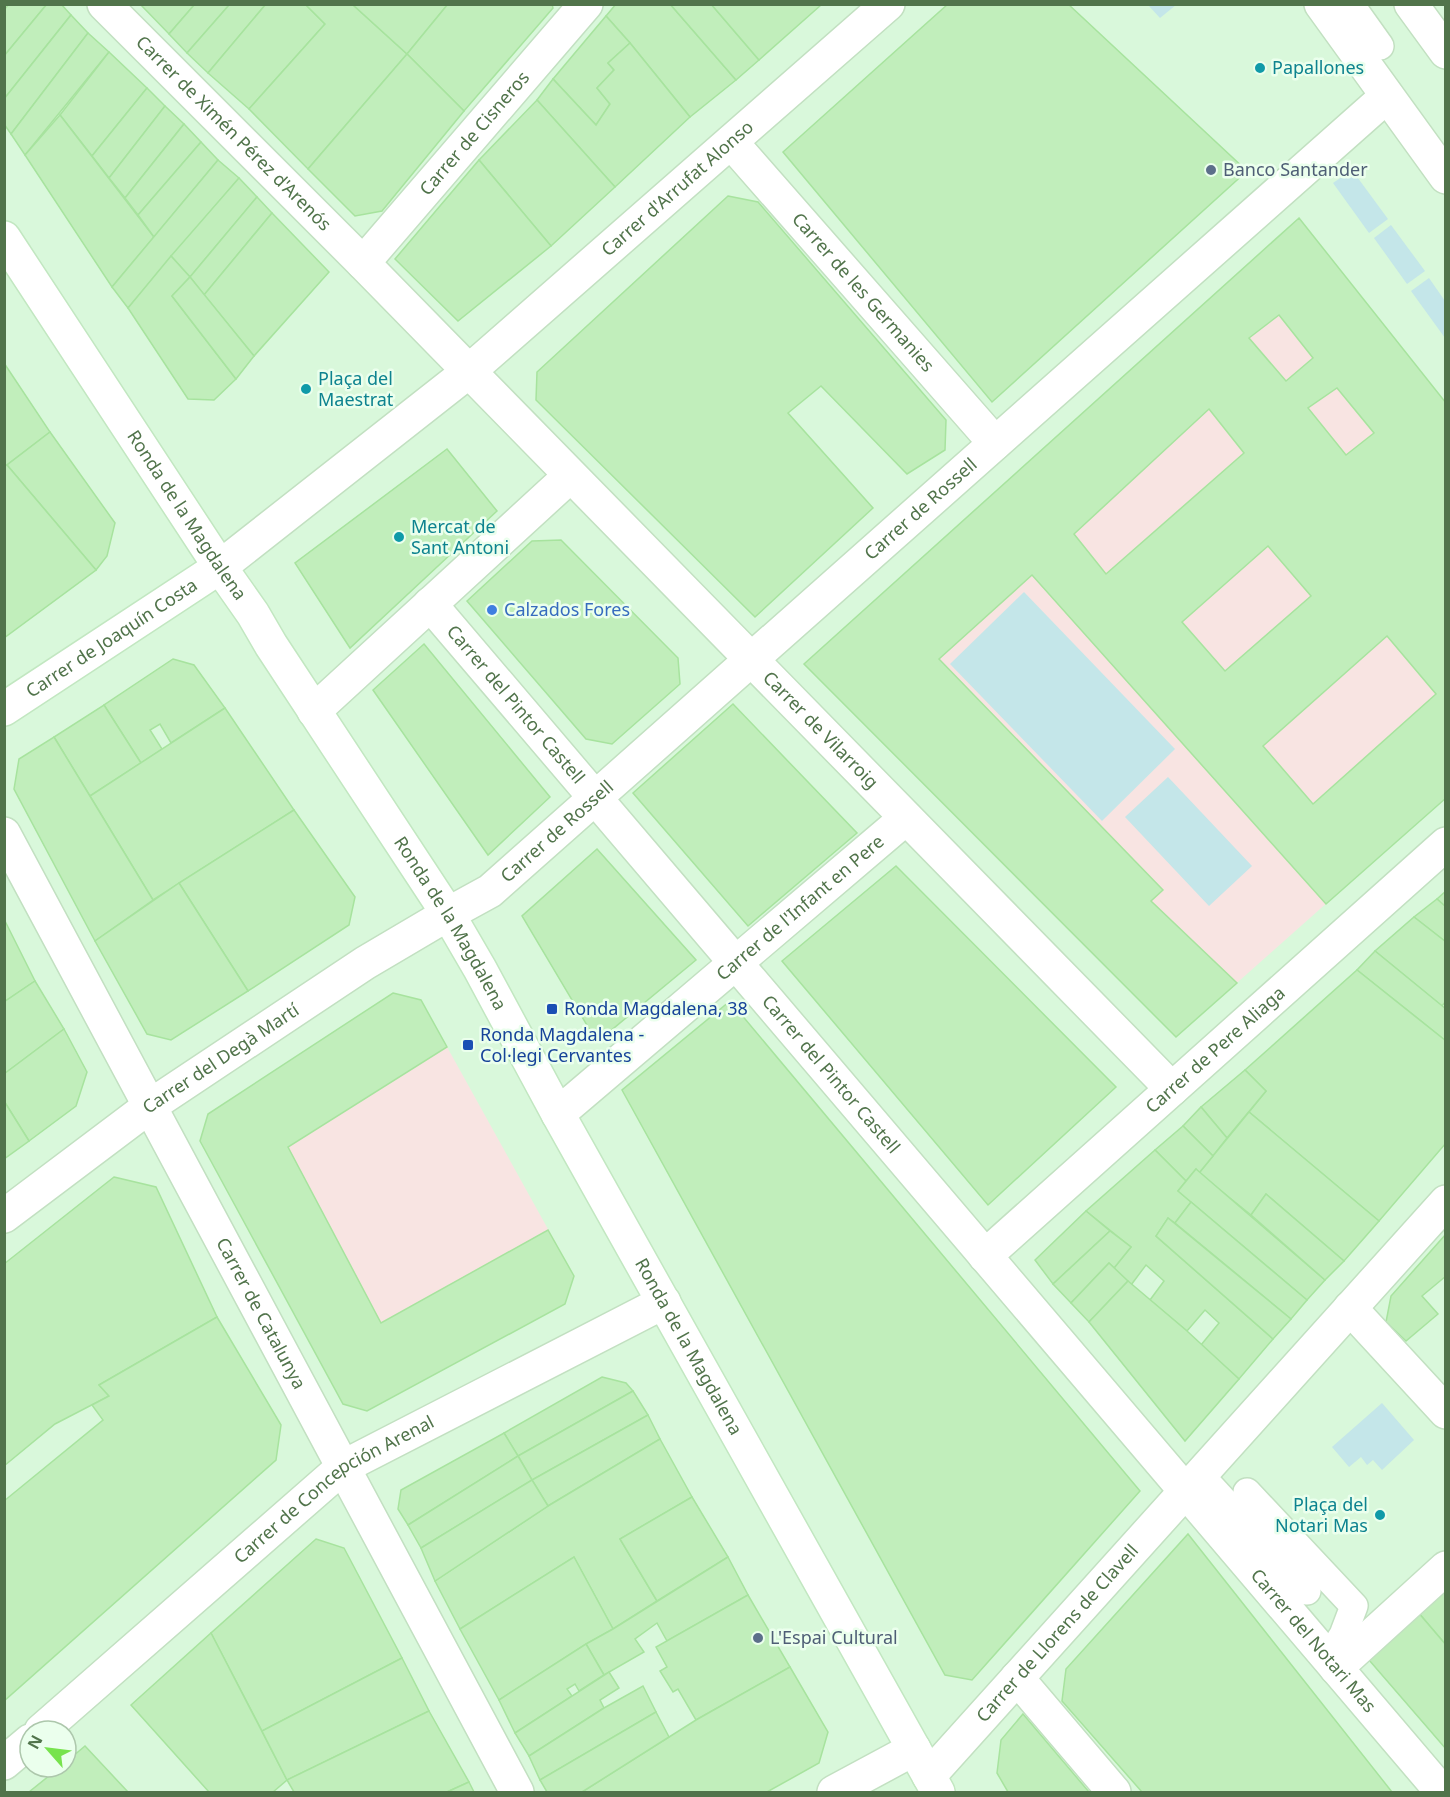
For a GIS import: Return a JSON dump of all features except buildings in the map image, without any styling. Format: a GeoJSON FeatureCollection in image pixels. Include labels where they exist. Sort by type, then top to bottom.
{"type":"FeatureCollection","features":[{"type":"Feature","properties":{"kind":"street","name":"Carrer de Ximén Pérez d'Arenós"},"geometry":{"type":"LineString","coordinates":[[104,4],[363,263]]}},
{"type":"Feature","properties":{"kind":"street","name":"Carrer de Cisneros"},"geometry":{"type":"LineString","coordinates":[[363,263],[586,4]]}},
{"type":"Feature","properties":{"kind":"street","name":"Carrer d'Arrufat Alonso"},"geometry":{"type":"LineString","coordinates":[[468,372],[888,4]]}},
{"type":"Feature","properties":{"kind":"street"},"geometry":{"type":"LineString","coordinates":[[1321,4],[1446,177]]}},
{"type":"Feature","properties":{"kind":"street"},"geometry":{"type":"LineString","coordinates":[[1411,4],[1446,52]]}},
{"type":"Feature","properties":{"kind":"street","name":"Carrer de Rossell"},"geometry":{"type":"LineString","coordinates":[[448,914],[490,891],[1387,96]]}},
{"type":"Feature","properties":{"kind":"street","name":"Carrer de les Germanies"},"geometry":{"type":"LineString","coordinates":[[730,142],[995,443]]}},
{"type":"Feature","properties":{"kind":"street","name":"Ronda de la Magdalena"},"geometry":{"type":"LineString","coordinates":[[4,238],[448,914],[927,1773]]}},
{"type":"Feature","properties":{"kind":"street"},"geometry":{"type":"LineString","coordinates":[[220,567],[468,372],[363,263]]}},
{"type":"Feature","properties":{"kind":"street","name":"Carrer de Vilarroig"},"geometry":{"type":"LineString","coordinates":[[468,372],[1172,1089]]}},
{"type":"Feature","properties":{"kind":"street"},"geometry":{"type":"LineString","coordinates":[[314,711],[570,476]]}},
{"type":"Feature","properties":{"kind":"street","name":"Carrer de Joaquín Costa"},"geometry":{"type":"LineString","coordinates":[[4,709],[220,567]]}},
{"type":"Feature","properties":{"kind":"street","name":"Carrer del Pintor Castell"},"geometry":{"type":"LineString","coordinates":[[430,604],[985,1256],[1192,1482]]}},
{"type":"Feature","properties":{"kind":"street","name":"Carrer de l'Infant en Pere"},"geometry":{"type":"LineString","coordinates":[[558,1114],[906,818]]}},
{"type":"Feature","properties":{"kind":"street","name":"Carrer de Catalunya"},"geometry":{"type":"LineString","coordinates":[[4,834],[517,1792]]}},
{"type":"Feature","properties":{"kind":"street","name":"Carrer de Pere Aliaga"},"geometry":{"type":"LineString","coordinates":[[985,1256],[1446,844]]}},
{"type":"Feature","properties":{"kind":"street","name":"Carrer del Degà Martí"},"geometry":{"type":"LineString","coordinates":[[4,1216],[150,1106],[365,963],[448,914]]}},
{"type":"Feature","properties":{"kind":"street"},"geometry":{"type":"LineString","coordinates":[[1192,1482],[1446,1202]]}},
{"type":"Feature","properties":{"kind":"street","name":"Carrer de Concepción Arenal"},"geometry":{"type":"LineString","coordinates":[[55,1719],[343,1467],[664,1302]]}},
{"type":"Feature","properties":{"kind":"street"},"geometry":{"type":"LineString","coordinates":[[1350,1308],[1446,1412]]}},
{"type":"Feature","properties":{"kind":"street","name":"Carrer del Notari Mas"},"geometry":{"type":"LineString","coordinates":[[1192,1482],[1332,1664],[1442,1792]]}},
{"type":"Feature","properties":{"kind":"street","name":"Carrer de Llorens de Clavell"},"geometry":{"type":"LineString","coordinates":[[927,1773],[1017,1677],[1192,1482]]}},
{"type":"Feature","properties":{"kind":"street"},"geometry":{"type":"LineString","coordinates":[[1332,1664],[1446,1568]]}},
{"type":"Feature","properties":{"kind":"street"},"geometry":{"type":"LineString","coordinates":[[1017,1677],[1114,1792]]}},
{"type":"Feature","properties":{"kind":"street"},"geometry":{"type":"LineString","coordinates":[[4,1763],[18,1751]]}},
{"type":"Feature","properties":{"kind":"street"},"geometry":{"type":"LineString","coordinates":[[834,1792],[927,1773]]}},
{"type":"Feature","properties":{"kind":"lane"},"geometry":{"type":"LineString","coordinates":[[1350,4],[1387,41],[1371,4]]}},
{"type":"Feature","properties":{"kind":"lane"},"geometry":{"type":"LineString","coordinates":[[1192,1482],[1307,1591]]}},
{"type":"Feature","properties":{"kind":"lane"},"geometry":{"type":"LineString","coordinates":[[1247,1492],[1354,1606],[1332,1664]]}},
{"type":"Feature","properties":{"kind":"shaded area"},"geometry":{"type":"Polygon","coordinates":[[[5,5],[1445,5],[1445,1792],[5,1792],[5,5]]]}},
{"type":"Feature","properties":{"kind":"shaded area"},"geometry":{"type":"Polygon","coordinates":[[[1148,5],[1176,5],[1160,18],[1148,5]]]}},
{"type":"Feature","properties":{"kind":"shaded area"},"geometry":{"type":"Polygon","coordinates":[[[1352,170],[1388,219],[1369,233],[1333,183],[1352,170]]]}},
{"type":"Feature","properties":{"kind":"shaded area"},"geometry":{"type":"Polygon","coordinates":[[[1299,218],[1445,403],[1445,798],[1176,1037],[804,664],[1299,218]]]}},
{"type":"Feature","properties":{"kind":"shaded area"},"geometry":{"type":"Polygon","coordinates":[[[1391,225],[1425,271],[1407,284],[1374,238],[1391,225]]]}},
{"type":"Feature","properties":{"kind":"shaded area"},"geometry":{"type":"Polygon","coordinates":[[[1429,278],[1445,301],[1445,338],[1411,291],[1429,278]]]}},
{"type":"Feature","properties":{"kind":"shaded area"},"geometry":{"type":"Polygon","coordinates":[[[1024,592],[1175,749],[1102,821],[950,664],[1024,592]]]}},
{"type":"Feature","properties":{"kind":"shaded area"},"geometry":{"type":"Polygon","coordinates":[[[1168,777],[1252,866],[1209,906],[1125,817],[1168,777]]]}},
{"type":"Feature","properties":{"kind":"shaded area"},"geometry":{"type":"Polygon","coordinates":[[[393,993],[421,1000],[574,1276],[565,1304],[367,1411],[343,1404],[200,1141],[208,1114],[393,993]]]}},
{"type":"Feature","properties":{"kind":"shaded area"},"geometry":{"type":"Polygon","coordinates":[[[1382,1403],[1414,1440],[1382,1470],[1373,1460],[1367,1465],[1361,1457],[1349,1467],[1332,1447],[1382,1403]]]}},
{"type":"Feature","properties":{"kind":"place","name":"Papallones"},"geometry":{"type":"Point","coordinates":[1260,68]}},
{"type":"Feature","properties":{"kind":"place","name":"Banco Santander"},"geometry":{"type":"Point","coordinates":[1211,170]}},
{"type":"Feature","properties":{"kind":"place","name":"Plaça del Maestrat"},"geometry":{"type":"Point","coordinates":[306,389]}},
{"type":"Feature","properties":{"kind":"place","name":"Mercat de Sant Antoni"},"geometry":{"type":"Point","coordinates":[399,537]}},
{"type":"Feature","properties":{"kind":"place","name":"Calzados Fores"},"geometry":{"type":"Point","coordinates":[492,610]}},
{"type":"Feature","properties":{"kind":"place","name":"Ronda Magdalena, 38"},"geometry":{"type":"Point","coordinates":[552,1009]}},
{"type":"Feature","properties":{"kind":"place","name":"Ronda Magdalena - Col·legi Cervantes"},"geometry":{"type":"Point","coordinates":[468,1045]}},
{"type":"Feature","properties":{"kind":"place","name":"Plaça del Notari Mas"},"geometry":{"type":"Point","coordinates":[1380,1515]}},
{"type":"Feature","properties":{"kind":"place","name":"L'Espai Cultural"},"geometry":{"type":"Point","coordinates":[758,1638]}}]}
